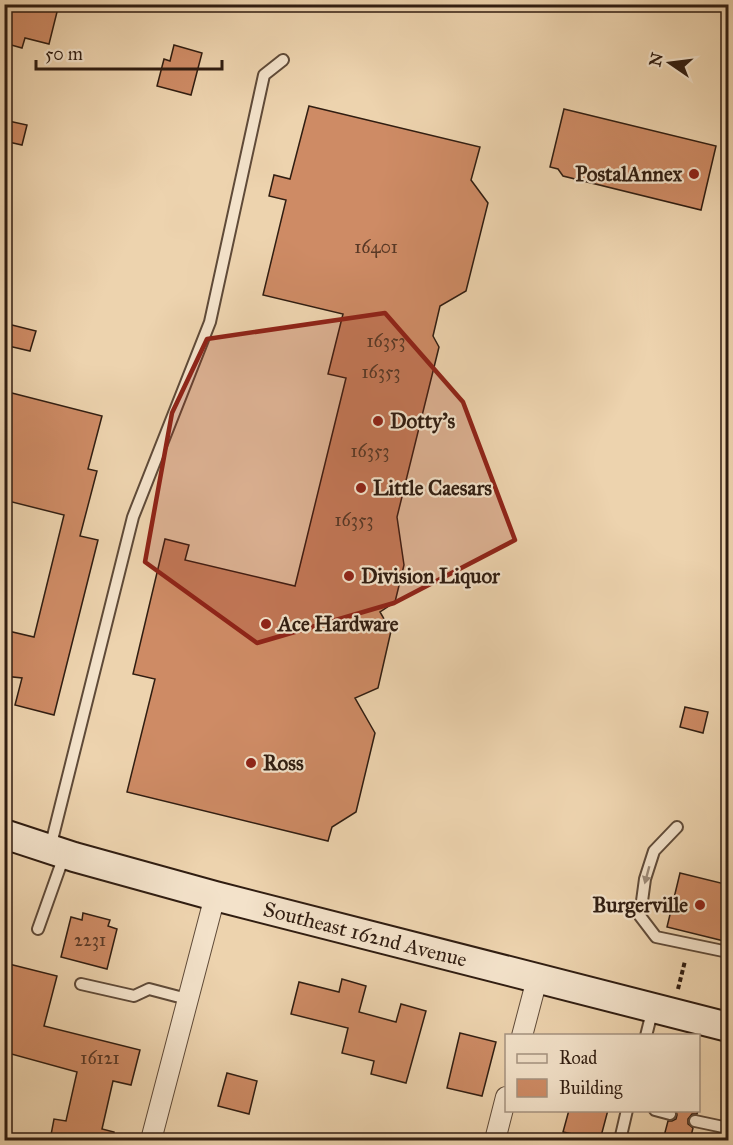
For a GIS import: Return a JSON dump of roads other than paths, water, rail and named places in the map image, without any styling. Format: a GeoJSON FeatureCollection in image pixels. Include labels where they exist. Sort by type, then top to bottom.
{"type":"FeatureCollection","features":[{"type":"Feature","properties":{"kind":"main road","name":"Southeast 162nd Avenue"},"geometry":{"type":"LineString","coordinates":[[4,834],[214,896],[729,1027]]}},
{"type":"Feature","properties":{"kind":"street"},"geometry":{"type":"LineString","coordinates":[[150,1140],[214,896]]}},
{"type":"Feature","properties":{"kind":"street"},"geometry":{"type":"LineString","coordinates":[[522,1034],[537,979]]}},
{"type":"Feature","properties":{"kind":"street"},"geometry":{"type":"LineString","coordinates":[[495,1140],[505,1104]]}},
{"type":"Feature","properties":{"kind":"lane"},"geometry":{"type":"LineString","coordinates":[[38,929],[133,516],[210,322],[264,75],[283,60]]}},
{"type":"Feature","properties":{"kind":"lane"},"geometry":{"type":"LineString","coordinates":[[677,827],[654,851],[645,879],[640,916],[656,937],[729,952]]}},
{"type":"Feature","properties":{"kind":"lane"},"geometry":{"type":"LineString","coordinates":[[81,984],[134,996],[149,989],[187,999]]}},
{"type":"Feature","properties":{"kind":"lane"},"geometry":{"type":"LineString","coordinates":[[646,1034],[653,1008]]}},
{"type":"Feature","properties":{"kind":"lane"},"geometry":{"type":"LineString","coordinates":[[620,1140],[627,1112]]}},
{"type":"Feature","properties":{"kind":"lane"},"geometry":{"type":"LineString","coordinates":[[662,1112],[670,1114]]}},
{"type":"Feature","properties":{"kind":"lane"},"geometry":{"type":"LineString","coordinates":[[695,1120],[729,1128]]}},
{"type":"Feature","properties":{"kind":"place","name":"PostalAnnex"},"geometry":{"type":"Point","coordinates":[694,174]}},
{"type":"Feature","properties":{"kind":"place","name":"Dotty's"},"geometry":{"type":"Point","coordinates":[378,421]}},
{"type":"Feature","properties":{"kind":"place","name":"Little Caesars"},"geometry":{"type":"Point","coordinates":[361,488]}},
{"type":"Feature","properties":{"kind":"place","name":"Division Liquor"},"geometry":{"type":"Point","coordinates":[349,576]}},
{"type":"Feature","properties":{"kind":"place","name":"Ace Hardware"},"geometry":{"type":"Point","coordinates":[266,624]}},
{"type":"Feature","properties":{"kind":"place","name":"Ross"},"geometry":{"type":"Point","coordinates":[251,763]}},
{"type":"Feature","properties":{"kind":"place","name":"Burgerville"},"geometry":{"type":"Point","coordinates":[700,905]}}]}
